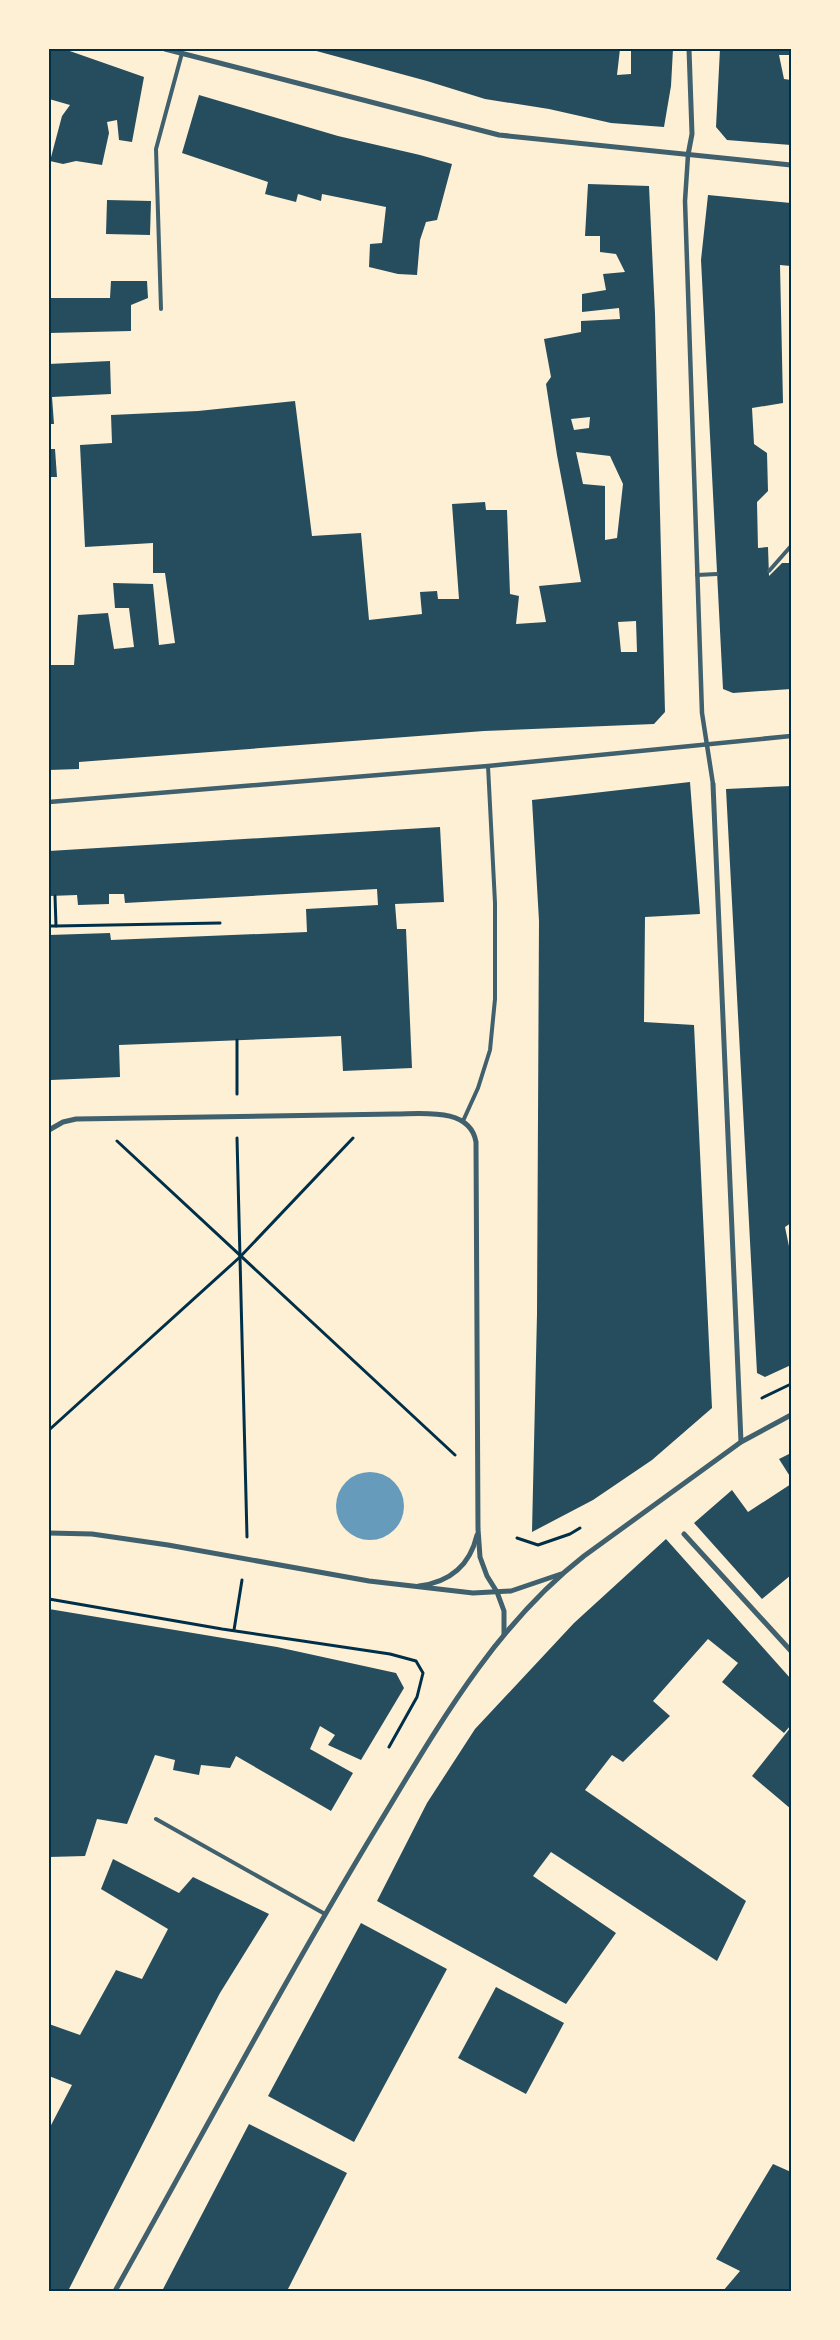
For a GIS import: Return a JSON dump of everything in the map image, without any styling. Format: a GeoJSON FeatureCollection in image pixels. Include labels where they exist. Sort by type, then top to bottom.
{"type":"FeatureCollection","features":[{"type":"Feature","properties":{"kind":"street"},"geometry":{"type":"LineString","coordinates":[[165,49],[499,135],[791,165]]}},
{"type":"Feature","properties":{"kind":"street"},"geometry":{"type":"LineString","coordinates":[[689,49],[692,134],[688,154],[685,201],[702,713],[713,784],[741,1442]]}},
{"type":"Feature","properties":{"kind":"street"},"geometry":{"type":"LineString","coordinates":[[49,802],[488,766],[706,746],[791,736]]}},
{"type":"Feature","properties":{"kind":"street"},"geometry":{"type":"LineString","coordinates":[[49,1130],[63,1122],[93,1118],[428,1114],[454,1117],[471,1127],[476,1142],[478,1529],[480,1557],[504,1611],[504,1635]]}},
{"type":"Feature","properties":{"kind":"street"},"geometry":{"type":"LineString","coordinates":[[115,2291],[325,1914],[451,1706],[504,1635],[561,1574],[741,1442],[791,1414]]}},
{"type":"Feature","properties":{"kind":"street"},"geometry":{"type":"LineString","coordinates":[[411,1587],[435,1584],[452,1576],[465,1563],[474,1548],[478,1529]]}},
{"type":"Feature","properties":{"kind":"street"},"geometry":{"type":"LineString","coordinates":[[49,1533],[92,1534],[168,1545],[245,1560],[411,1587],[473,1593],[511,1591],[561,1574]]}},
{"type":"Feature","properties":{"kind":"street"},"geometry":{"type":"LineString","coordinates":[[684,1534],[791,1650]]}},
{"type":"Feature","properties":{"kind":"lane"},"geometry":{"type":"LineString","coordinates":[[161,309],[156,149],[182,54]]}},
{"type":"Feature","properties":{"kind":"lane"},"geometry":{"type":"LineString","coordinates":[[769,570],[791,546]]}},
{"type":"Feature","properties":{"kind":"lane"},"geometry":{"type":"LineString","coordinates":[[697,575],[717,574]]}},
{"type":"Feature","properties":{"kind":"lane"},"geometry":{"type":"LineString","coordinates":[[463,1121],[478,1088],[490,1050],[495,999],[495,903],[488,766]]}},
{"type":"Feature","properties":{"kind":"lane"},"geometry":{"type":"LineString","coordinates":[[156,1819],[325,1914]]}},
{"type":"Feature","properties":{"kind":"path"},"geometry":{"type":"LineString","coordinates":[[54,896],[56,926]]}},
{"type":"Feature","properties":{"kind":"path"},"geometry":{"type":"LineString","coordinates":[[49,926],[220,923]]}},
{"type":"Feature","properties":{"kind":"path"},"geometry":{"type":"LineString","coordinates":[[234,1630],[247,1540],[237,1116],[237,1040]]}},
{"type":"Feature","properties":{"kind":"path"},"geometry":{"type":"LineString","coordinates":[[49,1430],[240,1257],[373,1115]]}},
{"type":"Feature","properties":{"kind":"path"},"geometry":{"type":"LineString","coordinates":[[93,1118],[477,1476]]}},
{"type":"Feature","properties":{"kind":"path"},"geometry":{"type":"LineString","coordinates":[[765,1395],[791,1384]]}},
{"type":"Feature","properties":{"kind":"path"},"geometry":{"type":"LineString","coordinates":[[49,1599],[390,1654],[416,1661],[424,1674],[417,1697],[389,1747]]}},
{"type":"Feature","properties":{"kind":"water"},"geometry":{"type":"Polygon","coordinates":[[[370,1472],[383,1475],[394,1482],[401,1493],[404,1506],[401,1519],[394,1530],[383,1537],[370,1540],[357,1537],[346,1530],[339,1519],[336,1506],[339,1493],[346,1482],[357,1475],[370,1472]]]}},
{"type":"Feature","properties":{"kind":"building"},"geometry":{"type":"Polygon","coordinates":[[[49,49],[64,49],[144,77],[132,142],[119,140],[117,120],[107,122],[109,133],[102,165],[76,161],[63,164],[50,161],[62,116],[70,105],[49,99],[49,49]]]}},
{"type":"Feature","properties":{"kind":"building"},"geometry":{"type":"Polygon","coordinates":[[[309,49],[620,49],[617,75],[631,74],[631,49],[673,49],[671,86],[664,127],[611,123],[549,109],[485,99],[309,49]]]}},
{"type":"Feature","properties":{"kind":"building"},"geometry":{"type":"Polygon","coordinates":[[[720,49],[791,49],[791,55],[779,55],[784,79],[791,80],[791,145],[727,140],[716,127],[720,49]]]}},
{"type":"Feature","properties":{"kind":"building"},"geometry":{"type":"Polygon","coordinates":[[[199,95],[338,136],[452,164],[437,220],[426,222],[420,240],[417,275],[398,274],[369,267],[370,244],[382,243],[386,207],[322,194],[321,201],[298,194],[296,202],[265,194],[268,182],[182,153],[199,95]]]}},
{"type":"Feature","properties":{"kind":"building"},"geometry":{"type":"Polygon","coordinates":[[[588,184],[649,186],[655,314],[665,712],[654,724],[484,731],[79,762],[79,769],[49,770],[49,665],[74,665],[78,615],[108,613],[114,649],[134,647],[129,608],[115,608],[113,583],[153,584],[159,645],[175,643],[165,573],[153,573],[153,543],[85,547],[80,445],[112,443],[111,415],[198,411],[295,401],[312,536],[361,533],[369,620],[422,614],[420,592],[437,591],[438,599],[459,599],[452,504],[485,502],[486,510],[507,510],[510,594],[519,596],[516,624],[546,622],[539,586],[581,582],[557,455],[546,384],[551,377],[544,339],[581,332],[581,321],[620,319],[619,308],[582,312],[582,294],[606,290],[603,274],[625,272],[616,254],[600,252],[600,236],[585,236],[588,184]],[[590,417],[571,419],[574,430],[589,428],[590,417]],[[576,452],[583,484],[605,486],[605,540],[617,538],[623,484],[610,456],[576,452]],[[636,621],[618,622],[621,652],[637,652],[636,621]]]}},
{"type":"Feature","properties":{"kind":"building"},"geometry":{"type":"Polygon","coordinates":[[[708,195],[791,203],[791,266],[780,265],[783,403],[752,408],[754,444],[767,453],[768,491],[757,502],[758,548],[768,547],[769,576],[782,563],[791,563],[791,689],[733,693],[723,689],[701,260],[708,195]]]}},
{"type":"Feature","properties":{"kind":"building"},"geometry":{"type":"Polygon","coordinates":[[[107,200],[151,201],[150,235],[106,234],[107,200]]]}},
{"type":"Feature","properties":{"kind":"building"},"geometry":{"type":"Polygon","coordinates":[[[111,281],[147,281],[148,298],[131,305],[131,331],[49,333],[49,298],[110,298],[111,281]]]}},
{"type":"Feature","properties":{"kind":"building"},"geometry":{"type":"Polygon","coordinates":[[[110,361],[111,394],[52,397],[54,424],[49,424],[49,364],[110,361]]]}},
{"type":"Feature","properties":{"kind":"building"},"geometry":{"type":"Polygon","coordinates":[[[49,449],[55,449],[57,477],[49,477],[49,449]]]}},
{"type":"Feature","properties":{"kind":"building"},"geometry":{"type":"Polygon","coordinates":[[[690,782],[700,914],[645,917],[644,1022],[694,1025],[712,1408],[652,1460],[593,1500],[532,1532],[537,1314],[539,921],[532,800],[690,782]]]}},
{"type":"Feature","properties":{"kind":"building"},"geometry":{"type":"Polygon","coordinates":[[[791,786],[791,1223],[785,1227],[791,1256],[791,1365],[765,1377],[757,1373],[726,789],[791,786]]]}},
{"type":"Feature","properties":{"kind":"building"},"geometry":{"type":"Polygon","coordinates":[[[440,827],[444,902],[395,904],[397,929],[406,929],[412,1068],[343,1071],[341,1036],[119,1045],[120,1077],[51,1080],[49,935],[110,933],[111,940],[307,932],[306,909],[378,905],[377,889],[125,903],[124,894],[109,894],[109,904],[78,905],[77,895],[49,896],[49,851],[440,827]]]}},
{"type":"Feature","properties":{"kind":"building"},"geometry":{"type":"Polygon","coordinates":[[[791,1453],[791,1478],[779,1459],[791,1453]]]}},
{"type":"Feature","properties":{"kind":"building"},"geometry":{"type":"Polygon","coordinates":[[[791,1484],[791,1575],[762,1599],[694,1523],[732,1490],[748,1512],[791,1484]]]}},
{"type":"Feature","properties":{"kind":"building"},"geometry":{"type":"Polygon","coordinates":[[[666,1539],[791,1679],[791,1725],[784,1733],[722,1682],[738,1663],[708,1639],[653,1701],[670,1716],[623,1762],[612,1755],[585,1790],[746,1901],[717,1961],[551,1852],[533,1876],[616,1933],[566,2004],[377,1901],[427,1803],[475,1729],[574,1623],[666,1539]]]}},
{"type":"Feature","properties":{"kind":"building"},"geometry":{"type":"Polygon","coordinates":[[[49,1609],[277,1647],[396,1673],[404,1688],[361,1760],[328,1745],[335,1735],[320,1726],[310,1749],[353,1773],[331,1811],[236,1756],[230,1768],[201,1765],[199,1775],[173,1770],[175,1760],[155,1755],[127,1824],[97,1819],[85,1856],[49,1857],[49,1609]]]}},
{"type":"Feature","properties":{"kind":"building"},"geometry":{"type":"Polygon","coordinates":[[[791,1727],[791,1809],[752,1776],[791,1727]]]}},
{"type":"Feature","properties":{"kind":"building"},"geometry":{"type":"Polygon","coordinates":[[[113,1859],[179,1893],[193,1877],[269,1914],[220,1993],[68,2291],[49,2291],[49,2129],[72,2085],[49,2076],[49,2024],[80,2035],[116,1970],[142,1979],[168,1929],[101,1889],[113,1859]]]}},
{"type":"Feature","properties":{"kind":"building"},"geometry":{"type":"Polygon","coordinates":[[[361,1923],[447,1969],[354,2142],[268,2096],[361,1923]]]}},
{"type":"Feature","properties":{"kind":"building"},"geometry":{"type":"Polygon","coordinates":[[[496,1987],[564,2023],[526,2094],[458,2058],[496,1987]]]}},
{"type":"Feature","properties":{"kind":"building"},"geometry":{"type":"Polygon","coordinates":[[[249,2124],[347,2173],[287,2291],[162,2291],[249,2124]]]}},
{"type":"Feature","properties":{"kind":"building"},"geometry":{"type":"Polygon","coordinates":[[[773,2164],[791,2172],[791,2291],[723,2291],[740,2271],[716,2259],[773,2164]]]}}]}
